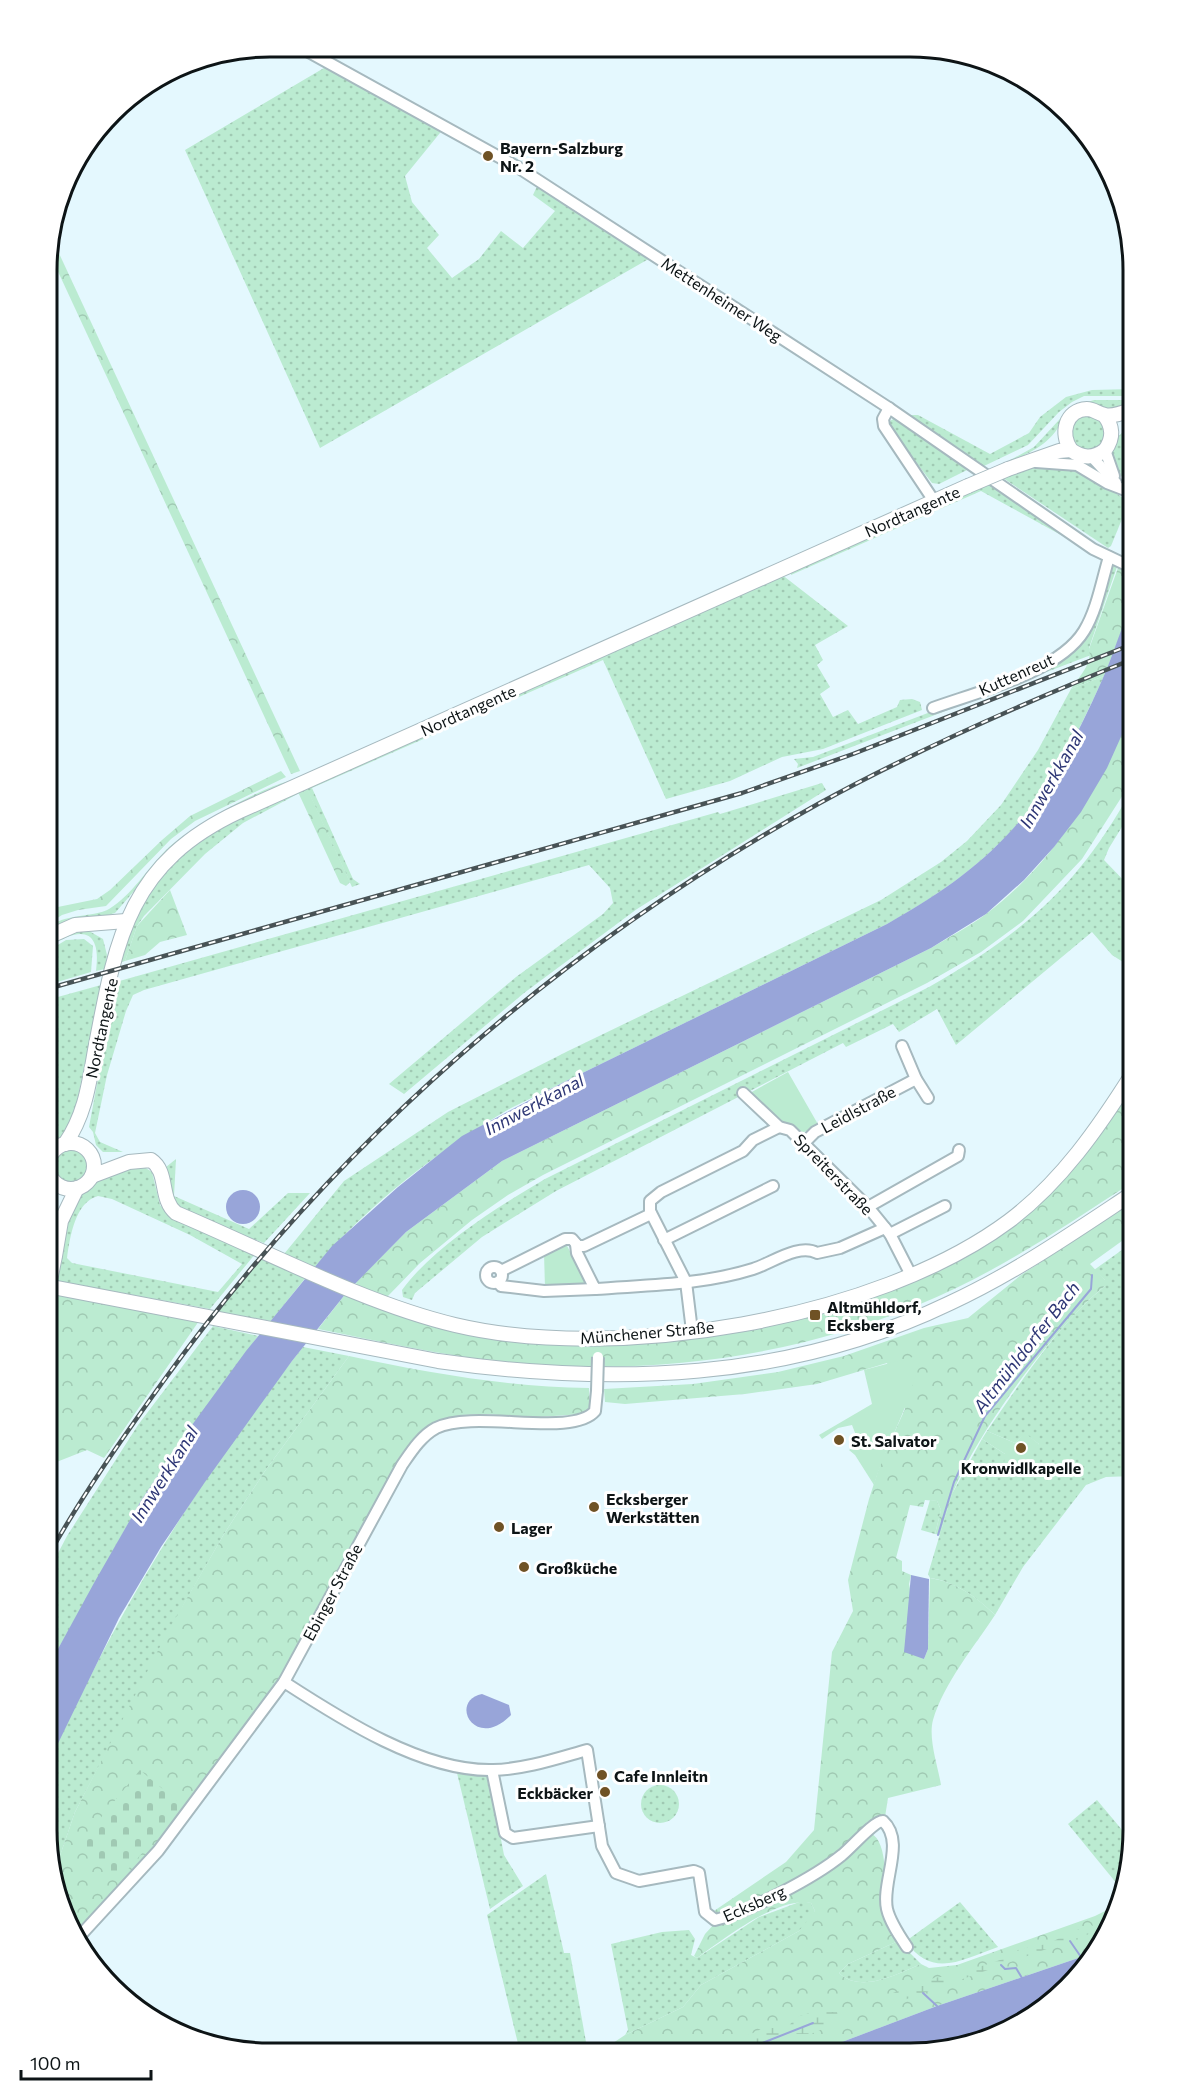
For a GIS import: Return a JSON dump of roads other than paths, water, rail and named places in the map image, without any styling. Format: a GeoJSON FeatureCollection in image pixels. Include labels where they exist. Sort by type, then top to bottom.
{"type":"FeatureCollection","features":[{"type":"Feature","properties":{"kind":"main road","name":"Nordtangente"},"geometry":{"type":"LineString","coordinates":[[1023,462],[1064,432],[1070,417],[1079,411],[1095,410],[1104,416],[1123,411]]}},
{"type":"Feature","properties":{"kind":"main road"},"geometry":{"type":"LineString","coordinates":[[1104,416],[1110,424],[1112,434]]}},
{"type":"Feature","properties":{"kind":"main road"},"geometry":{"type":"LineString","coordinates":[[1064,432],[1071,450],[1083,456],[1091,456],[1105,450],[1112,434],[1123,424]]}},
{"type":"Feature","properties":{"kind":"main road","name":"Nordtangente"},"geometry":{"type":"LineString","coordinates":[[89,1153],[83,1112],[102,1015],[121,936],[136,900],[166,860],[187,841],[222,819],[1008,468],[1071,450]]}},
{"type":"Feature","properties":{"kind":"main road"},"geometry":{"type":"LineString","coordinates":[[57,932],[69,926],[126,921]]}},
{"type":"Feature","properties":{"kind":"main road"},"geometry":{"type":"LineString","coordinates":[[90,925],[121,936]]}},
{"type":"Feature","properties":{"kind":"main road","name":"Münchener Straße"},"geometry":{"type":"LineString","coordinates":[[92,1176],[129,1162],[146,1159],[157,1164],[167,1204],[176,1213],[378,1300],[436,1320],[483,1331],[597,1339],[692,1332],[823,1305],[911,1275],[973,1244],[1026,1206],[1090,1137],[1123,1088]]}},
{"type":"Feature","properties":{"kind":"main road","name":"Nordtangente"},"geometry":{"type":"LineString","coordinates":[[57,1148],[83,1112]]}},
{"type":"Feature","properties":{"kind":"main road"},"geometry":{"type":"LineString","coordinates":[[57,1148],[76,1144],[89,1153],[94,1166],[92,1176],[86,1184],[77,1188],[65,1188],[57,1181]]}},
{"type":"Feature","properties":{"kind":"main road","name":"Münchener Straße"},"geometry":{"type":"LineString","coordinates":[[89,1153],[129,1162]]}},
{"type":"Feature","properties":{"kind":"main road"},"geometry":{"type":"LineString","coordinates":[[57,1244],[61,1221],[77,1188]]}},
{"type":"Feature","properties":{"kind":"main road"},"geometry":{"type":"LineString","coordinates":[[57,1288],[238,1324],[438,1361],[500,1370],[565,1375],[672,1374],[727,1370],[783,1360],[878,1333],[951,1303],[1034,1258],[1123,1200]]}},
{"type":"Feature","properties":{"kind":"main road"},"geometry":{"type":"LineString","coordinates":[[57,1204],[61,1221]]}},
{"type":"Feature","properties":{"kind":"street","name":"Mettenheimer Weg"},"geometry":{"type":"LineString","coordinates":[[318,57],[519,168],[889,408],[1093,549],[1123,563]]}},
{"type":"Feature","properties":{"kind":"street"},"geometry":{"type":"LineString","coordinates":[[889,408],[883,419],[884,426],[934,501]]}},
{"type":"Feature","properties":{"kind":"street"},"geometry":{"type":"LineString","coordinates":[[1105,450],[1108,462],[1121,487]]}},
{"type":"Feature","properties":{"kind":"street"},"geometry":{"type":"LineString","coordinates":[[1091,456],[1121,487]]}},
{"type":"Feature","properties":{"kind":"street"},"geometry":{"type":"LineString","coordinates":[[1023,462],[1057,461],[1077,465],[1107,483],[1121,487]]}},
{"type":"Feature","properties":{"kind":"street","name":"Kuttenreut"},"geometry":{"type":"LineString","coordinates":[[933,708],[1031,671],[1072,646],[1087,624],[1109,556]]}},
{"type":"Feature","properties":{"kind":"street","name":"Leidlstraße"},"geometry":{"type":"LineString","coordinates":[[902,1046],[916,1079],[928,1098]]}},
{"type":"Feature","properties":{"kind":"street","name":"Leidlstraße"},"geometry":{"type":"LineString","coordinates":[[804,1143],[815,1132],[916,1079]]}},
{"type":"Feature","properties":{"kind":"street","name":"Spreiterstraße"},"geometry":{"type":"LineString","coordinates":[[743,1093],[779,1127]]}},
{"type":"Feature","properties":{"kind":"street","name":"Spreiterstraße"},"geometry":{"type":"LineString","coordinates":[[651,1214],[650,1201],[656,1195],[743,1151],[753,1140],[779,1127],[788,1128],[868,1207],[888,1231],[911,1275]]}},
{"type":"Feature","properties":{"kind":"street"},"geometry":{"type":"LineString","coordinates":[[868,1207],[958,1156],[959,1150]]}},
{"type":"Feature","properties":{"kind":"street"},"geometry":{"type":"LineString","coordinates":[[664,1240],[773,1186]]}},
{"type":"Feature","properties":{"kind":"street"},"geometry":{"type":"LineString","coordinates":[[888,1231],[945,1206]]}},
{"type":"Feature","properties":{"kind":"street"},"geometry":{"type":"LineString","coordinates":[[595,1289],[576,1244],[584,1246],[651,1214],[686,1282],[692,1332]]}},
{"type":"Feature","properties":{"kind":"street","name":"Spreiterstraße"},"geometry":{"type":"LineString","coordinates":[[576,1244],[572,1239],[566,1239],[500,1277],[501,1286],[544,1291],[686,1282],[753,1269],[803,1248],[817,1253],[840,1248],[888,1231]]}},
{"type":"Feature","properties":{"kind":"street","name":"Ebinger Straße"},"geometry":{"type":"LineString","coordinates":[[84,1932],[158,1851],[284,1682],[329,1594],[402,1465],[427,1434],[444,1425],[470,1419],[526,1423],[584,1419],[595,1411],[597,1339]]}},
{"type":"Feature","properties":{"kind":"street"},"geometry":{"type":"LineString","coordinates":[[284,1682],[381,1741],[435,1760],[492,1770],[505,1833],[513,1839],[599,1826]]}},
{"type":"Feature","properties":{"kind":"street","name":"Ecksberg"},"geometry":{"type":"LineString","coordinates":[[492,1770],[543,1764],[587,1750],[606,1858],[616,1873],[639,1881],[694,1871],[699,1873],[705,1911],[715,1920],[777,1894],[822,1869],[852,1847],[876,1822],[883,1821],[889,1828],[892,1844],[886,1889],[887,1907],[906,1947]]}},
{"type":"Feature","properties":{"kind":"water","name":"Innwerkkanal"},"geometry":{"type":"Polygon","coordinates":[[[1123,626],[1123,732],[1107,768],[1081,812],[1054,847],[1024,880],[986,914],[931,948],[502,1161],[406,1232],[347,1292],[292,1361],[161,1547],[119,1618],[57,1745],[57,1651],[94,1583],[142,1499],[192,1425],[246,1351],[332,1246],[398,1187],[462,1136],[562,1083],[887,924],[928,900],[963,875],[993,850],[1042,792],[1063,759],[1103,678],[1123,626]]]}},
{"type":"Feature","properties":{"kind":"water"},"geometry":{"type":"Polygon","coordinates":[[[243,1190],[255,1195],[260,1207],[255,1219],[243,1224],[231,1219],[226,1207],[231,1195],[243,1190]]]}},
{"type":"Feature","properties":{"kind":"water"},"geometry":{"type":"Polygon","coordinates":[[[911,1575],[929,1579],[928,1649],[924,1659],[904,1652],[911,1575]]]}},
{"type":"Feature","properties":{"kind":"water"},"geometry":{"type":"Polygon","coordinates":[[[482,1694],[509,1705],[511,1715],[498,1725],[486,1728],[470,1721],[467,1705],[472,1698],[482,1694]]]}},
{"type":"Feature","properties":{"kind":"water"},"geometry":{"type":"Polygon","coordinates":[[[1081,1957],[1061,1981],[1040,1999],[1004,2021],[978,2032],[924,2043],[839,2043],[937,2006],[1081,1957]]]}},
{"type":"Feature","properties":{"kind":"waterway","name":"Altmühldorfer Bach"},"geometry":{"type":"LineString","coordinates":[[938,1535],[954,1482],[985,1416],[1091,1289],[1092,1275]]}},
{"type":"Feature","properties":{"kind":"waterway"},"geometry":{"type":"LineString","coordinates":[[1070,1941],[1081,1957]]}},
{"type":"Feature","properties":{"kind":"waterway"},"geometry":{"type":"LineString","coordinates":[[1001,1965],[1005,1969],[1016,1968],[1022,1978]]}},
{"type":"Feature","properties":{"kind":"waterway"},"geometry":{"type":"LineString","coordinates":[[923,1993],[937,2006]]}},
{"type":"Feature","properties":{"kind":"waterway"},"geometry":{"type":"LineString","coordinates":[[762,2043],[813,2023]]}},
{"type":"Feature","properties":{"kind":"railway"},"geometry":{"type":"LineString","coordinates":[[57,986],[742,793],[853,754],[1123,648]]}},
{"type":"Feature","properties":{"kind":"railway"},"geometry":{"type":"LineString","coordinates":[[57,1541],[102,1469],[162,1383],[229,1295],[301,1211],[378,1132],[458,1057],[543,987],[631,921],[723,860],[856,783],[974,727],[1123,663]]}},
{"type":"Feature","properties":{"kind":"place","name":"Bayern-Salzburg Nr. 2"},"geometry":{"type":"Point","coordinates":[488,156]}},
{"type":"Feature","properties":{"kind":"place","name":"Altmühldorf, Ecksberg"},"geometry":{"type":"Point","coordinates":[815,1315]}},
{"type":"Feature","properties":{"kind":"place","name":"St. Salvator"},"geometry":{"type":"Point","coordinates":[839,1440]}},
{"type":"Feature","properties":{"kind":"place","name":"Kronwidlkapelle"},"geometry":{"type":"Point","coordinates":[1021,1448]}},
{"type":"Feature","properties":{"kind":"place","name":"Ecksberger Werkstätten"},"geometry":{"type":"Point","coordinates":[594,1507]}},
{"type":"Feature","properties":{"kind":"place","name":"Lager"},"geometry":{"type":"Point","coordinates":[499,1527]}},
{"type":"Feature","properties":{"kind":"place","name":"Großküche"},"geometry":{"type":"Point","coordinates":[524,1567]}},
{"type":"Feature","properties":{"kind":"place","name":"Cafe Innleitn"},"geometry":{"type":"Point","coordinates":[602,1775]}},
{"type":"Feature","properties":{"kind":"place","name":"Eckbäcker"},"geometry":{"type":"Point","coordinates":[605,1792]}}]}
